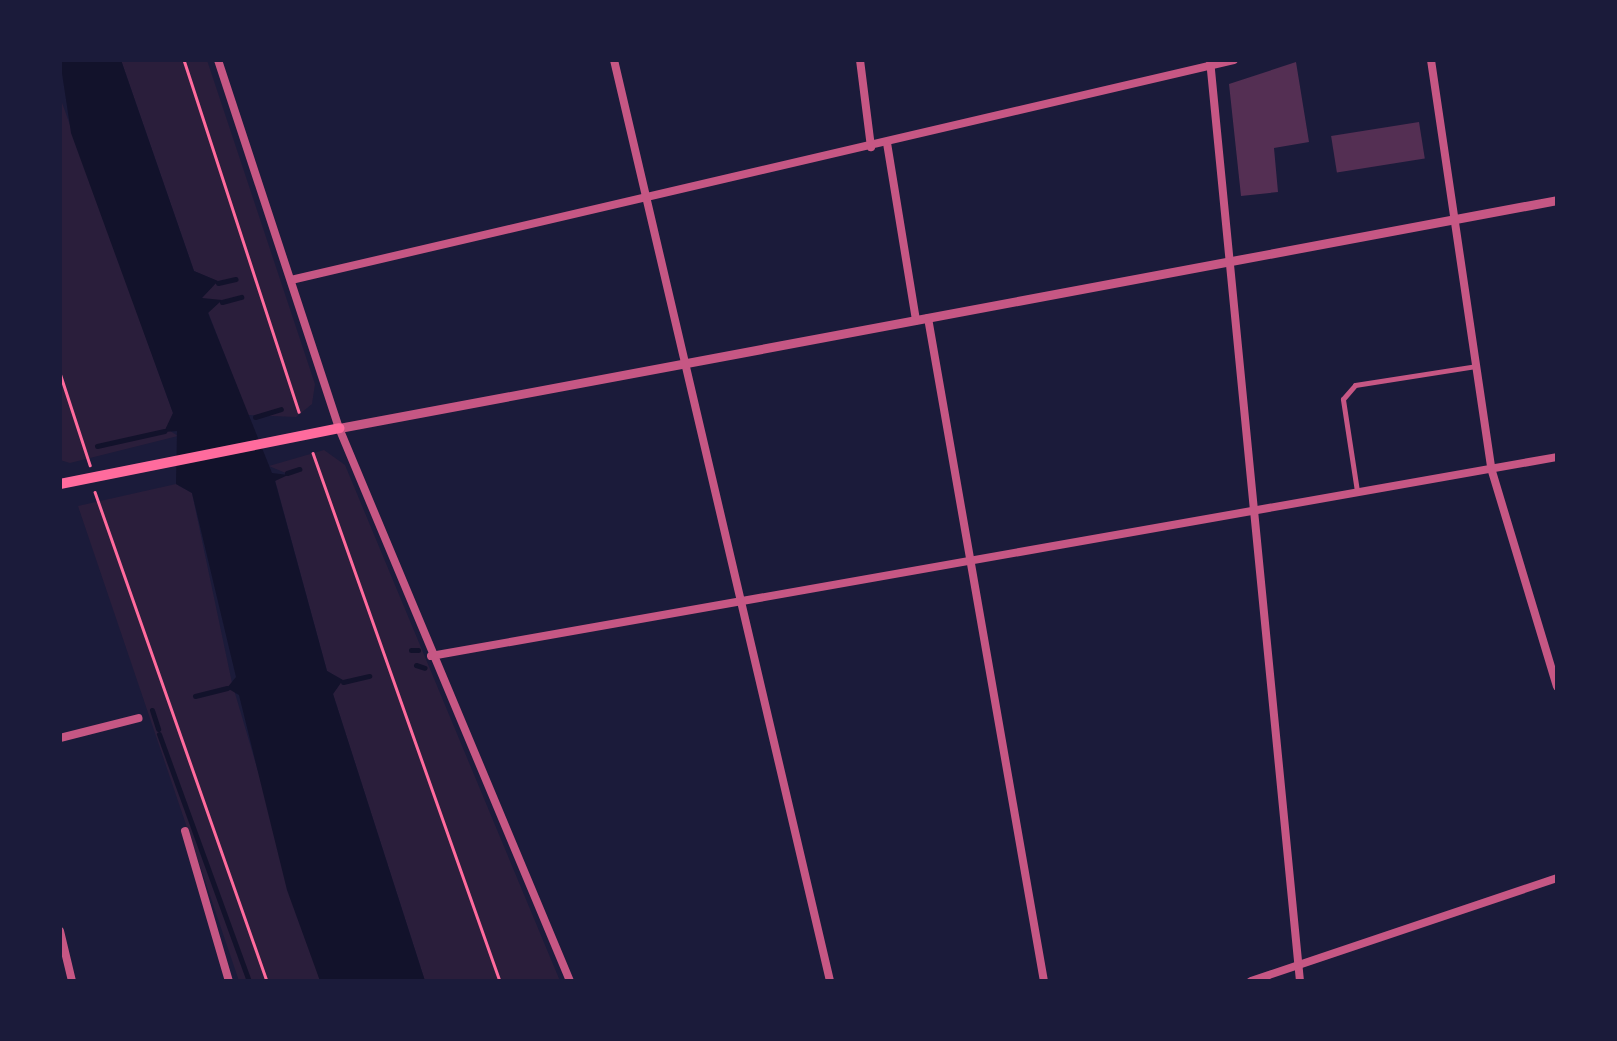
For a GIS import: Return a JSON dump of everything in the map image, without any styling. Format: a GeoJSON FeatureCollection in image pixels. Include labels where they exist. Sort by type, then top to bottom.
{"type":"FeatureCollection","features":[{"type":"Feature","properties":{"kind":"main road"},"geometry":{"type":"LineString","coordinates":[[60,484],[339,428]]}},
{"type":"Feature","properties":{"kind":"street"},"geometry":{"type":"LineString","coordinates":[[218,60],[339,428],[570,981]]}},
{"type":"Feature","properties":{"kind":"street"},"geometry":{"type":"LineString","coordinates":[[614,60],[680,364],[830,981]]}},
{"type":"Feature","properties":{"kind":"street"},"geometry":{"type":"LineString","coordinates":[[860,60],[871,147]]}},
{"type":"Feature","properties":{"kind":"street"},"geometry":{"type":"LineString","coordinates":[[292,280],[871,147],[1211,62],[1234,60]]}},
{"type":"Feature","properties":{"kind":"street"},"geometry":{"type":"LineString","coordinates":[[1431,60],[1491,468],[1557,686]]}},
{"type":"Feature","properties":{"kind":"street"},"geometry":{"type":"LineString","coordinates":[[1211,62],[1256,507],[1295,966],[1300,981]]}},
{"type":"Feature","properties":{"kind":"street"},"geometry":{"type":"LineString","coordinates":[[887,143],[916,320]]}},
{"type":"Feature","properties":{"kind":"street"},"geometry":{"type":"LineString","coordinates":[[339,428],[1557,200]]}},
{"type":"Feature","properties":{"kind":"street"},"geometry":{"type":"LineString","coordinates":[[928,318],[1044,981]]}},
{"type":"Feature","properties":{"kind":"street"},"geometry":{"type":"LineString","coordinates":[[1358,490],[1343,398],[1355,385],[1476,366]]}},
{"type":"Feature","properties":{"kind":"street"},"geometry":{"type":"LineString","coordinates":[[431,656],[1557,456]]}},
{"type":"Feature","properties":{"kind":"street"},"geometry":{"type":"LineString","coordinates":[[60,738],[139,718]]}},
{"type":"Feature","properties":{"kind":"street"},"geometry":{"type":"LineString","coordinates":[[185,831],[230,981]]}},
{"type":"Feature","properties":{"kind":"street"},"geometry":{"type":"LineString","coordinates":[[1251,981],[1557,878]]}},
{"type":"Feature","properties":{"kind":"street"},"geometry":{"type":"LineString","coordinates":[[60,931],[72,981]]}},
{"type":"Feature","properties":{"kind":"path"},"geometry":{"type":"LineString","coordinates":[[184,60],[299,412]]}},
{"type":"Feature","properties":{"kind":"path"},"geometry":{"type":"LineString","coordinates":[[60,373],[91,478],[268,981]]}},
{"type":"Feature","properties":{"kind":"path"},"geometry":{"type":"LineString","coordinates":[[314,453],[500,981]]}},
{"type":"Feature","properties":{"kind":"shaded area"},"geometry":{"type":"Polygon","coordinates":[[[60,60],[121,60],[194,271],[218,281],[202,298],[222,300],[208,313],[272,473],[288,475],[275,481],[327,671],[343,680],[333,694],[425,981],[320,981],[287,890],[239,695],[227,688],[236,677],[192,493],[176,484],[177,431],[164,432],[173,413],[71,133],[60,60]]]}},
{"type":"Feature","properties":{"kind":"shaded area"},"geometry":{"type":"Polygon","coordinates":[[[121,60],[207,60],[315,384],[312,404],[296,417],[248,415],[208,312],[222,300],[205,305],[202,297],[217,281],[194,271],[121,60]]]}},
{"type":"Feature","properties":{"kind":"shaded area"},"geometry":{"type":"Polygon","coordinates":[[[60,97],[173,413],[167,429],[178,436],[70,463],[60,460],[60,97]]]}},
{"type":"Feature","properties":{"kind":"shaded area"},"geometry":{"type":"Polygon","coordinates":[[[324,450],[345,465],[560,981],[425,981],[333,694],[342,680],[327,671],[275,480],[288,474],[269,466],[324,450]]]}},
{"type":"Feature","properties":{"kind":"shaded area"},"geometry":{"type":"Polygon","coordinates":[[[176,484],[192,493],[232,683],[320,981],[239,981],[78,506],[176,484]]]}},
{"type":"Feature","properties":{"kind":"building"},"geometry":{"type":"Polygon","coordinates":[[[1296,62],[1309,142],[1274,148],[1278,192],[1241,196],[1229,84],[1296,62]]]}},
{"type":"Feature","properties":{"kind":"building"},"geometry":{"type":"Polygon","coordinates":[[[1419,122],[1425,159],[1337,172],[1331,136],[1419,122]]]}},
{"type":"Feature","properties":{"kind":"waterway"},"geometry":{"type":"LineString","coordinates":[[218,283],[236,279]]}},
{"type":"Feature","properties":{"kind":"waterway"},"geometry":{"type":"LineString","coordinates":[[222,302],[241,297]]}},
{"type":"Feature","properties":{"kind":"waterway"},"geometry":{"type":"LineString","coordinates":[[255,417],[281,409]]}},
{"type":"Feature","properties":{"kind":"waterway"},"geometry":{"type":"LineString","coordinates":[[97,446],[164,431]]}},
{"type":"Feature","properties":{"kind":"waterway"},"geometry":{"type":"LineString","coordinates":[[287,473],[299,469]]}},
{"type":"Feature","properties":{"kind":"waterway"},"geometry":{"type":"LineString","coordinates":[[411,650],[418,650]]}},
{"type":"Feature","properties":{"kind":"waterway"},"geometry":{"type":"LineString","coordinates":[[416,665],[425,668]]}},
{"type":"Feature","properties":{"kind":"waterway"},"geometry":{"type":"LineString","coordinates":[[343,682],[369,676]]}},
{"type":"Feature","properties":{"kind":"waterway"},"geometry":{"type":"LineString","coordinates":[[195,696],[227,688]]}},
{"type":"Feature","properties":{"kind":"waterway"},"geometry":{"type":"LineString","coordinates":[[152,710],[158,729]]}},
{"type":"Feature","properties":{"kind":"waterway"},"geometry":{"type":"LineString","coordinates":[[159,734],[249,981]]}}]}
